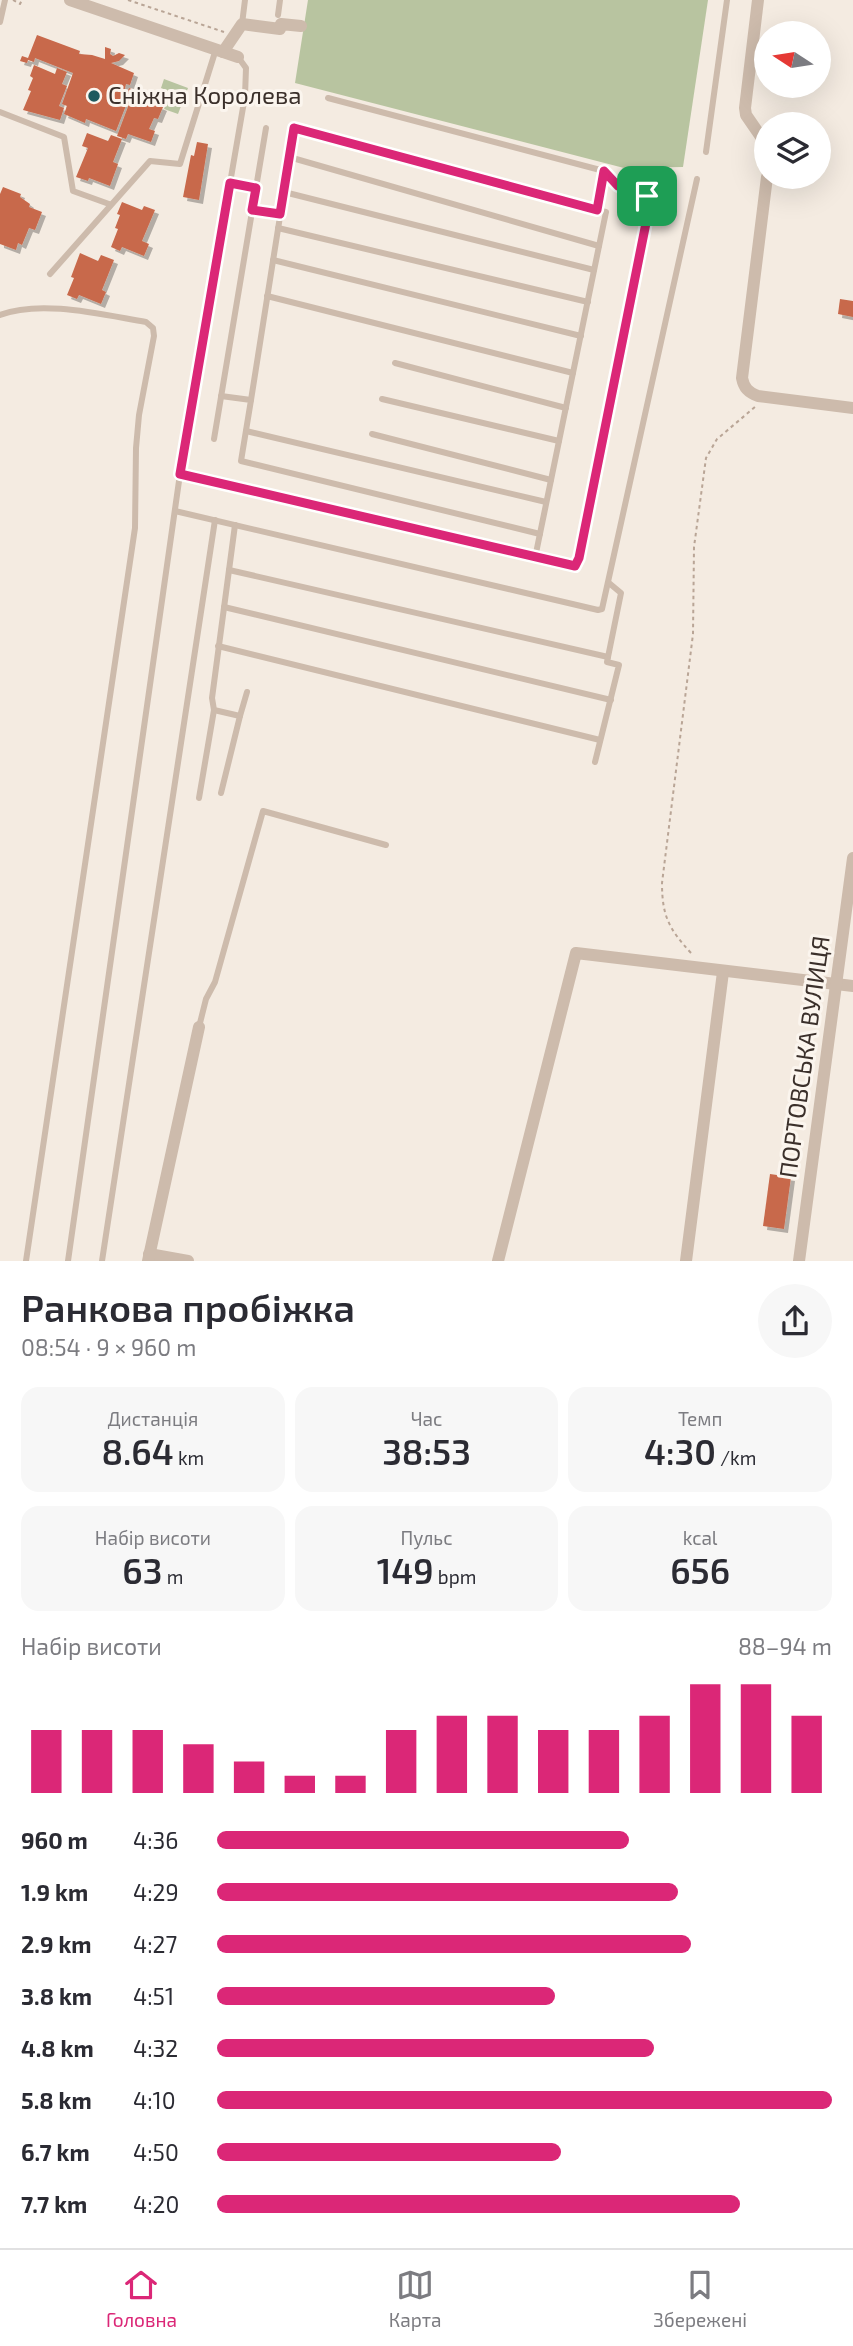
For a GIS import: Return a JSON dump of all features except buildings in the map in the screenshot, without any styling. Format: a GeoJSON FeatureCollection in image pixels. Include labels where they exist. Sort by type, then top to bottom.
{"type":"FeatureCollection","features":[{"type":"Feature","properties":{"kind":"street"},"geometry":{"type":"LineString","coordinates":[[71,0],[238,57]]}},
{"type":"Feature","properties":{"kind":"street"},"geometry":{"type":"LineString","coordinates":[[754,127],[746,115],[745,108],[758,0]]}},
{"type":"Feature","properties":{"kind":"street"},"geometry":{"type":"LineString","coordinates":[[220,50],[242,24],[280,29],[281,24],[301,26]]}},
{"type":"Feature","properties":{"kind":"street"},"geometry":{"type":"LineString","coordinates":[[766,189],[742,378],[752,393],[853,408]]}},
{"type":"Feature","properties":{"kind":"street","name":"ПОРТОВСЬКА ВУЛИЦЯ"},"geometry":{"type":"LineString","coordinates":[[799,1261],[853,858]]}},
{"type":"Feature","properties":{"kind":"street"},"geometry":{"type":"LineString","coordinates":[[498,1261],[576,953],[853,986]]}},
{"type":"Feature","properties":{"kind":"street"},"geometry":{"type":"LineString","coordinates":[[686,1261],[723,972]]}},
{"type":"Feature","properties":{"kind":"street"},"geometry":{"type":"LineString","coordinates":[[188,1261],[148,1258],[199,1027]]}},
{"type":"Feature","properties":{"kind":"lane"},"geometry":{"type":"LineString","coordinates":[[0,22],[5,0]]}},
{"type":"Feature","properties":{"kind":"lane"},"geometry":{"type":"LineString","coordinates":[[242,24],[245,0]]}},
{"type":"Feature","properties":{"kind":"lane"},"geometry":{"type":"LineString","coordinates":[[278,15],[280,0]]}},
{"type":"Feature","properties":{"kind":"lane"},"geometry":{"type":"LineString","coordinates":[[706,152],[727,0]]}},
{"type":"Feature","properties":{"kind":"lane"},"geometry":{"type":"LineString","coordinates":[[50,274],[149,161],[180,164],[220,50]]}},
{"type":"Feature","properties":{"kind":"lane"},"geometry":{"type":"LineString","coordinates":[[68,1261],[180,474],[245,96],[246,68],[238,57]]}},
{"type":"Feature","properties":{"kind":"lane"},"geometry":{"type":"LineString","coordinates":[[180,474],[535,558],[575,566],[579,558],[652,204],[651,198],[618,186],[604,171],[328,98]]}},
{"type":"Feature","properties":{"kind":"lane"},"geometry":{"type":"LineString","coordinates":[[0,111],[64,137],[73,191],[109,204]]}},
{"type":"Feature","properties":{"kind":"lane"},"geometry":{"type":"LineString","coordinates":[[214,439],[266,128]]}},
{"type":"Feature","properties":{"kind":"lane"},"geometry":{"type":"LineString","coordinates":[[535,558],[540,534],[546,502],[566,408],[580,336],[606,212],[294,128],[241,461],[540,534]]}},
{"type":"Feature","properties":{"kind":"lane"},"geometry":{"type":"LineString","coordinates":[[289,157],[599,246]]}},
{"type":"Feature","properties":{"kind":"lane"},"geometry":{"type":"LineString","coordinates":[[597,210],[604,171]]}},
{"type":"Feature","properties":{"kind":"lane"},"geometry":{"type":"LineString","coordinates":[[175,511],[602,609],[697,179]]}},
{"type":"Feature","properties":{"kind":"lane"},"geometry":{"type":"LineString","coordinates":[[230,183],[256,188]]}},
{"type":"Feature","properties":{"kind":"lane"},"geometry":{"type":"LineString","coordinates":[[284,192],[594,270]]}},
{"type":"Feature","properties":{"kind":"lane"},"geometry":{"type":"LineString","coordinates":[[252,210],[280,214]]}},
{"type":"Feature","properties":{"kind":"lane"},"geometry":{"type":"LineString","coordinates":[[278,228],[588,302]]}},
{"type":"Feature","properties":{"kind":"lane"},"geometry":{"type":"LineString","coordinates":[[273,260],[580,336]]}},
{"type":"Feature","properties":{"kind":"lane"},"geometry":{"type":"LineString","coordinates":[[267,296],[573,373]]}},
{"type":"Feature","properties":{"kind":"lane"},"geometry":{"type":"LineString","coordinates":[[0,315],[33,309],[90,313],[146,322],[153,328],[154,336],[137,437],[137,502],[133,539],[26,1261]]}},
{"type":"Feature","properties":{"kind":"lane"},"geometry":{"type":"LineString","coordinates":[[395,363],[566,408]]}},
{"type":"Feature","properties":{"kind":"lane"},"geometry":{"type":"LineString","coordinates":[[221,396],[251,400]]}},
{"type":"Feature","properties":{"kind":"lane"},"geometry":{"type":"LineString","coordinates":[[382,399],[559,441]]}},
{"type":"Feature","properties":{"kind":"lane"},"geometry":{"type":"LineString","coordinates":[[246,430],[546,502]]}},
{"type":"Feature","properties":{"kind":"lane"},"geometry":{"type":"LineString","coordinates":[[372,434],[551,480]]}},
{"type":"Feature","properties":{"kind":"lane"},"geometry":{"type":"LineString","coordinates":[[102,1261],[215,520]]}},
{"type":"Feature","properties":{"kind":"lane"},"geometry":{"type":"LineString","coordinates":[[199,798],[214,710],[212,698],[235,525]]}},
{"type":"Feature","properties":{"kind":"lane"},"geometry":{"type":"LineString","coordinates":[[229,570],[608,657]]}},
{"type":"Feature","properties":{"kind":"lane"},"geometry":{"type":"LineString","coordinates":[[595,762],[619,665],[607,662],[621,593],[609,583]]}},
{"type":"Feature","properties":{"kind":"lane"},"geometry":{"type":"LineString","coordinates":[[224,607],[611,700]]}},
{"type":"Feature","properties":{"kind":"lane"},"geometry":{"type":"LineString","coordinates":[[218,646],[600,740]]}},
{"type":"Feature","properties":{"kind":"lane"},"geometry":{"type":"LineString","coordinates":[[220,793],[247,692]]}},
{"type":"Feature","properties":{"kind":"lane"},"geometry":{"type":"LineString","coordinates":[[214,710],[240,716]]}},
{"type":"Feature","properties":{"kind":"lane"},"geometry":{"type":"LineString","coordinates":[[199,1027],[206,999],[215,982],[263,811],[386,845]]}},
{"type":"Feature","properties":{"kind":"path"},"geometry":{"type":"LineString","coordinates":[[12,0],[20,4],[22,0]]}},
{"type":"Feature","properties":{"kind":"path"},"geometry":{"type":"LineString","coordinates":[[128,0],[232,34]]}},
{"type":"Feature","properties":{"kind":"path"},"geometry":{"type":"LineString","coordinates":[[705,969],[674,934],[667,921],[662,902],[662,883],[693,634],[694,547],[706,458],[717,439],[753,410],[752,393]]}},
{"type":"Feature","properties":{"kind":"green space"},"geometry":{"type":"Polygon","coordinates":[[[308,0],[708,0],[683,167],[624,168],[295,83],[308,0]]]}},
{"type":"Feature","properties":{"kind":"green space"},"geometry":{"type":"Polygon","coordinates":[[[164,79],[188,88],[178,114],[164,109],[171,92],[161,88],[164,79]]]}},
{"type":"Feature","properties":{"kind":"place","name":"Сніжна Королева"},"geometry":{"type":"Point","coordinates":[94,96]}},
{"type":"Feature","properties":{"kind":"route"},"geometry":{"type":"LineString","coordinates":[[294,128],[597,210],[604,171],[618,186],[647,196],[651,198],[652,204],[579,558],[575,566],[180,474],[230,183],[256,188],[252,210],[280,214],[294,128]]}}]}
